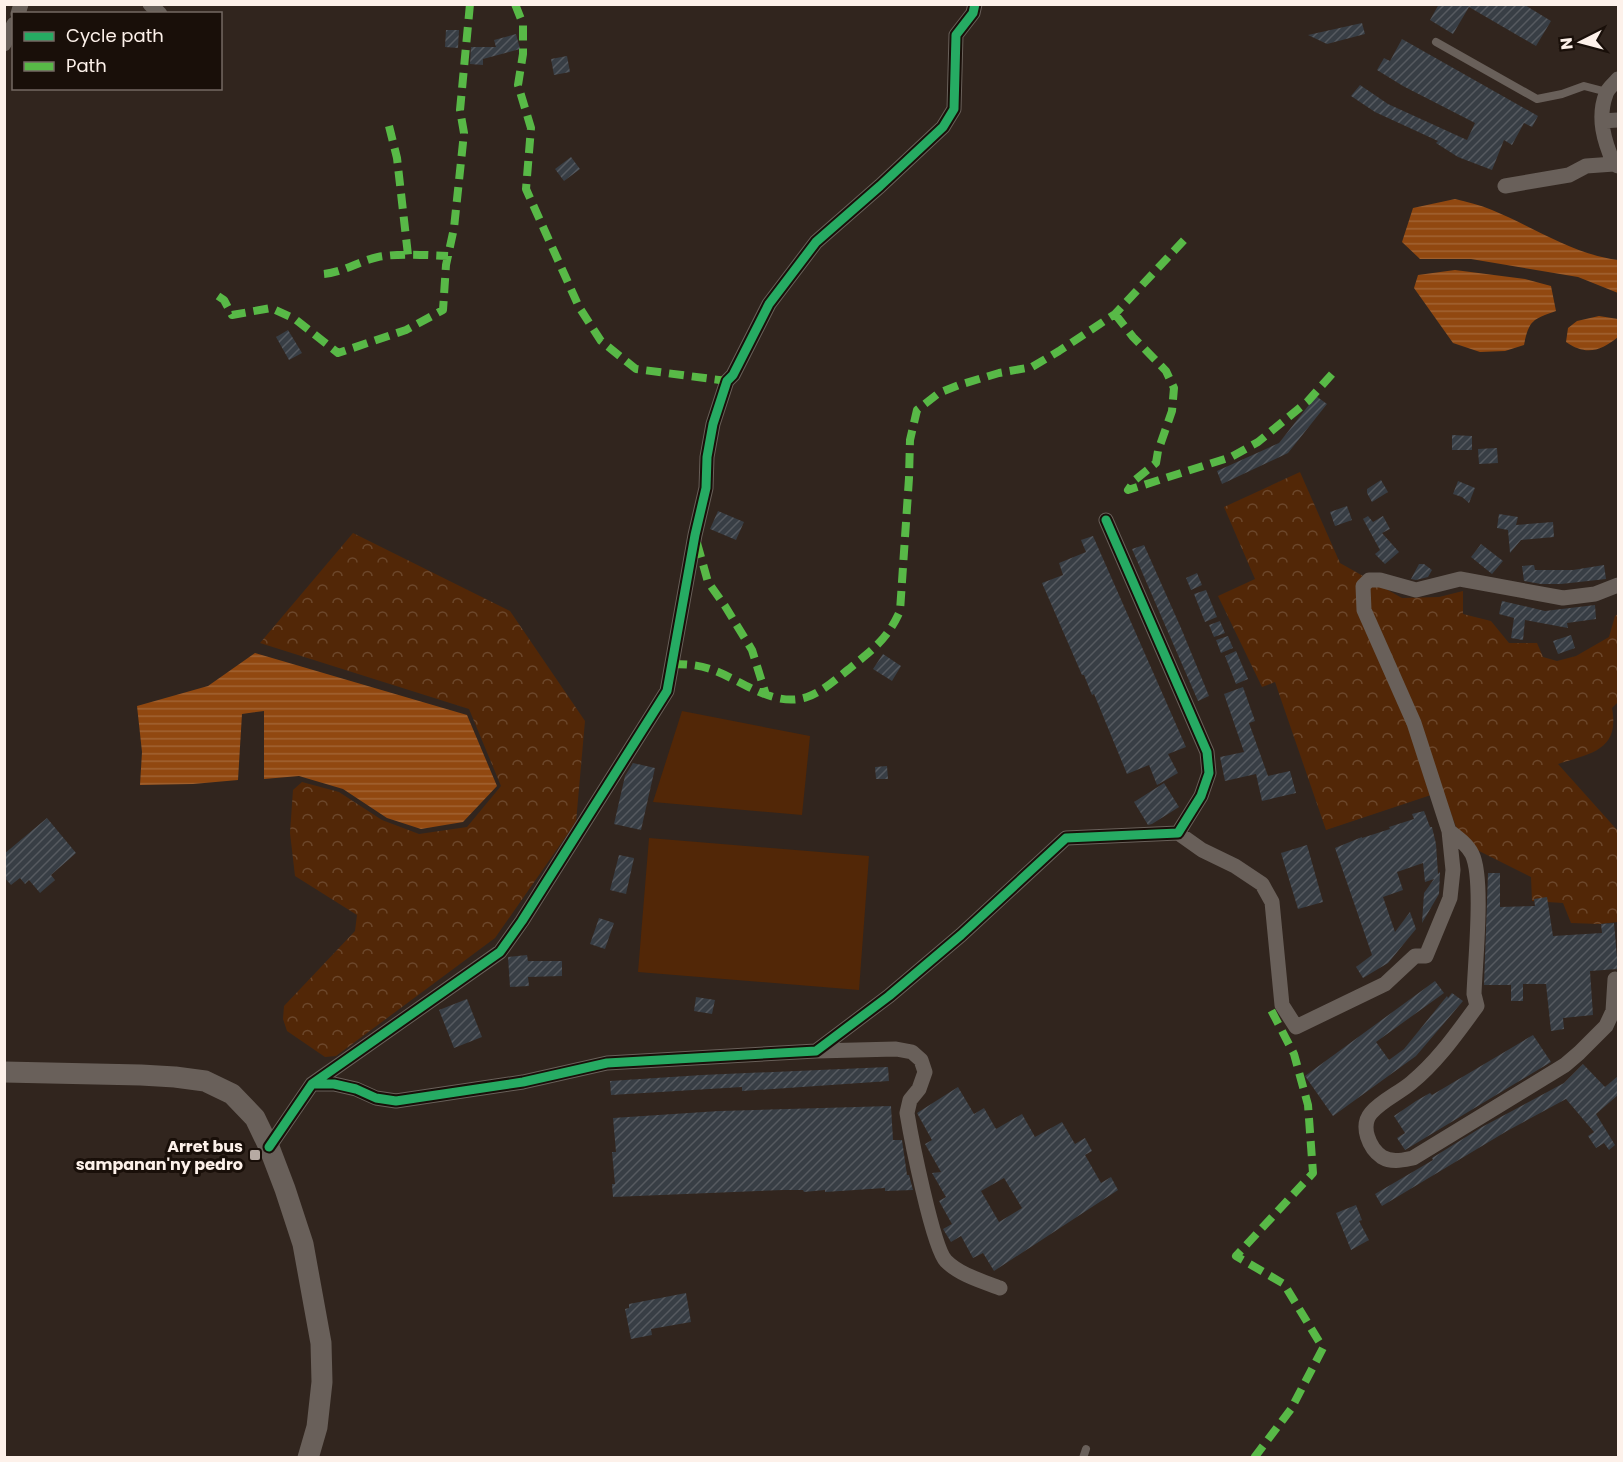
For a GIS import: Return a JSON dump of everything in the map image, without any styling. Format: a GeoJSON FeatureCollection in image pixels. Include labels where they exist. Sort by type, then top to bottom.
{"type":"FeatureCollection","features":[{"type":"Feature","properties":{"kind":"street"},"geometry":{"type":"LineString","coordinates":[[269,1147],[312,1084],[500,952],[522,921],[667,691],[695,535],[706,488],[707,457],[713,424],[727,381],[733,375],[769,304],[816,242],[935,134],[954,109],[956,35],[973,13],[975,4]]}},
{"type":"Feature","properties":{"kind":"street"},"geometry":{"type":"LineString","coordinates":[[4,44],[12,28]]}},
{"type":"Feature","properties":{"kind":"street"},"geometry":{"type":"LineString","coordinates":[[1505,186],[1569,175],[1586,166],[1616,165],[1604,140],[1602,121],[1606,92],[1618,79]]}},
{"type":"Feature","properties":{"kind":"street"},"geometry":{"type":"LineString","coordinates":[[1602,121],[1618,120]]}},
{"type":"Feature","properties":{"kind":"street"},"geometry":{"type":"LineString","coordinates":[[1106,520],[1207,752],[1209,773],[1201,796],[1178,833]]}},
{"type":"Feature","properties":{"kind":"street"},"geometry":{"type":"LineString","coordinates":[[816,1051],[889,996],[961,935],[1066,838],[1178,833],[1202,850],[1235,866],[1262,884],[1272,902],[1282,1005],[1296,1027],[1385,984],[1415,956],[1426,956],[1450,898],[1454,870],[1449,831],[1414,723],[1364,610],[1363,586],[1369,580],[1380,580],[1416,590],[1460,579],[1563,598],[1595,594],[1618,585]]}},
{"type":"Feature","properties":{"kind":"street"},"geometry":{"type":"LineString","coordinates":[[1449,831],[1462,841],[1472,854],[1478,874],[1474,994],[1477,1006],[1438,1057],[1412,1082],[1370,1114],[1365,1131],[1371,1144],[1383,1157],[1398,1162],[1413,1158],[1565,1065],[1606,1026],[1613,1011],[1615,979]]}},
{"type":"Feature","properties":{"kind":"street"},"geometry":{"type":"LineString","coordinates":[[312,1084],[334,1084],[356,1089],[376,1098],[396,1101],[523,1082],[607,1063],[816,1051],[896,1049],[912,1052],[921,1060],[925,1072],[918,1089],[910,1100],[907,1113],[935,1239],[944,1260],[962,1273],[1000,1288]]}},
{"type":"Feature","properties":{"kind":"street"},"geometry":{"type":"LineString","coordinates":[[4,1072],[141,1075],[205,1081],[232,1095],[255,1118],[269,1147],[303,1244],[321,1342],[321,1393],[317,1427],[308,1458]]}},
{"type":"Feature","properties":{"kind":"lane"},"geometry":{"type":"LineString","coordinates":[[1436,42],[1537,99],[1562,94],[1584,86],[1606,92]]}},
{"type":"Feature","properties":{"kind":"lane"},"geometry":{"type":"LineString","coordinates":[[1083,1458],[1086,1449]]}},
{"type":"Feature","properties":{"kind":"green space"},"geometry":{"type":"Polygon","coordinates":[[[1300,472],[1340,563],[1402,598],[1439,597],[1463,591],[1463,614],[1491,621],[1509,643],[1537,643],[1543,657],[1557,661],[1576,656],[1609,637],[1615,616],[1618,614],[1618,702],[1612,708],[1611,733],[1607,742],[1600,748],[1558,764],[1618,831],[1618,922],[1571,923],[1563,903],[1532,901],[1531,877],[1467,845],[1456,827],[1443,791],[1326,830],[1275,682],[1262,687],[1218,596],[1255,579],[1224,507],[1300,472]]]}},
{"type":"Feature","properties":{"kind":"green space"},"geometry":{"type":"Polygon","coordinates":[[[353,533],[510,611],[585,721],[576,822],[495,938],[336,1056],[325,1057],[287,1031],[283,1019],[284,1006],[355,931],[357,915],[295,876],[290,833],[293,790],[302,782],[339,792],[382,820],[419,834],[467,827],[501,786],[469,709],[260,643],[353,533]]]}},
{"type":"Feature","properties":{"kind":"green space"},"geometry":{"type":"Polygon","coordinates":[[[682,711],[810,736],[802,815],[653,802],[682,711]]]}},
{"type":"Feature","properties":{"kind":"green space"},"geometry":{"type":"Polygon","coordinates":[[[649,838],[869,856],[859,990],[638,972],[649,838]]]}},
{"type":"Feature","properties":{"kind":"shaded area"},"geometry":{"type":"Polygon","coordinates":[[[1455,199],[1492,210],[1585,252],[1618,260],[1618,293],[1578,277],[1471,259],[1420,259],[1402,242],[1413,208],[1455,199]]]}},
{"type":"Feature","properties":{"kind":"shaded area"},"geometry":{"type":"Polygon","coordinates":[[[1455,270],[1525,279],[1551,286],[1556,311],[1542,316],[1530,325],[1524,345],[1505,351],[1480,352],[1453,343],[1414,288],[1418,275],[1455,270]]]}},
{"type":"Feature","properties":{"kind":"shaded area"},"geometry":{"type":"Polygon","coordinates":[[[1599,316],[1618,319],[1618,337],[1606,346],[1593,350],[1580,349],[1566,342],[1568,328],[1577,321],[1599,316]]]}},
{"type":"Feature","properties":{"kind":"shaded area"},"geometry":{"type":"Polygon","coordinates":[[[255,653],[467,715],[497,786],[463,822],[421,829],[387,818],[343,789],[299,776],[264,779],[264,711],[242,714],[238,780],[140,785],[142,752],[137,706],[208,686],[255,653]]]}},
{"type":"Feature","properties":{"kind":"building"},"geometry":{"type":"Polygon","coordinates":[[[1439,4],[1523,4],[1551,21],[1536,46],[1469,7],[1453,34],[1430,20],[1439,4]]]}},
{"type":"Feature","properties":{"kind":"building"},"geometry":{"type":"Polygon","coordinates":[[[1362,23],[1365,34],[1327,44],[1308,35],[1362,23]]]}},
{"type":"Feature","properties":{"kind":"building"},"geometry":{"type":"Polygon","coordinates":[[[446,30],[459,30],[458,48],[445,47],[446,30]]]}},
{"type":"Feature","properties":{"kind":"building"},"geometry":{"type":"Polygon","coordinates":[[[516,34],[520,49],[483,59],[483,65],[470,64],[471,47],[496,47],[494,40],[516,34]]]}},
{"type":"Feature","properties":{"kind":"building"},"geometry":{"type":"Polygon","coordinates":[[[1402,39],[1538,116],[1532,127],[1524,123],[1512,145],[1504,140],[1492,170],[1458,157],[1436,143],[1438,141],[1375,112],[1351,96],[1360,85],[1388,104],[1467,140],[1475,123],[1377,70],[1384,58],[1390,61],[1402,39]]]}},
{"type":"Feature","properties":{"kind":"building"},"geometry":{"type":"Polygon","coordinates":[[[567,56],[570,72],[554,75],[551,59],[567,56]]]}},
{"type":"Feature","properties":{"kind":"building"},"geometry":{"type":"Polygon","coordinates":[[[571,157],[580,169],[564,181],[555,169],[571,157]]]}},
{"type":"Feature","properties":{"kind":"building"},"geometry":{"type":"Polygon","coordinates":[[[288,330],[302,353],[289,360],[276,337],[288,330]]]}},
{"type":"Feature","properties":{"kind":"building"},"geometry":{"type":"Polygon","coordinates":[[[1316,396],[1327,404],[1288,453],[1222,484],[1217,471],[1279,443],[1316,396]]]}},
{"type":"Feature","properties":{"kind":"building"},"geometry":{"type":"Polygon","coordinates":[[[1452,435],[1472,436],[1472,450],[1452,450],[1452,435]]]}},
{"type":"Feature","properties":{"kind":"building"},"geometry":{"type":"Polygon","coordinates":[[[1497,448],[1498,463],[1479,464],[1478,449],[1497,448]]]}},
{"type":"Feature","properties":{"kind":"building"},"geometry":{"type":"Polygon","coordinates":[[[1381,480],[1388,492],[1372,502],[1367,489],[1381,480]]]}},
{"type":"Feature","properties":{"kind":"building"},"geometry":{"type":"Polygon","coordinates":[[[1458,481],[1475,488],[1469,503],[1453,494],[1458,481]]]}},
{"type":"Feature","properties":{"kind":"building"},"geometry":{"type":"Polygon","coordinates":[[[1347,506],[1352,520],[1335,526],[1330,512],[1347,506]]]}},
{"type":"Feature","properties":{"kind":"building"},"geometry":{"type":"Polygon","coordinates":[[[718,511],[744,522],[736,540],[710,529],[718,511]]]}},
{"type":"Feature","properties":{"kind":"building"},"geometry":{"type":"Polygon","coordinates":[[[1499,514],[1518,517],[1516,525],[1553,522],[1554,537],[1521,540],[1510,553],[1508,530],[1497,528],[1499,514]]]}},
{"type":"Feature","properties":{"kind":"building"},"geometry":{"type":"Polygon","coordinates":[[[1368,516],[1373,522],[1383,516],[1390,529],[1382,533],[1399,552],[1385,564],[1375,554],[1380,550],[1363,519],[1368,516]]]}},
{"type":"Feature","properties":{"kind":"building"},"geometry":{"type":"Polygon","coordinates":[[[1093,536],[1186,747],[1168,754],[1178,773],[1157,785],[1149,765],[1127,774],[1094,694],[1092,695],[1082,675],[1042,583],[1063,575],[1059,563],[1086,552],[1081,540],[1093,536]]]}},
{"type":"Feature","properties":{"kind":"building"},"geometry":{"type":"Polygon","coordinates":[[[1481,544],[1503,561],[1492,574],[1471,557],[1481,544]]]}},
{"type":"Feature","properties":{"kind":"building"},"geometry":{"type":"Polygon","coordinates":[[[1144,545],[1209,696],[1198,701],[1132,549],[1144,545]]]}},
{"type":"Feature","properties":{"kind":"building"},"geometry":{"type":"Polygon","coordinates":[[[1419,564],[1424,564],[1432,570],[1428,577],[1411,579],[1419,564]]]}},
{"type":"Feature","properties":{"kind":"building"},"geometry":{"type":"Polygon","coordinates":[[[1534,565],[1535,570],[1573,570],[1604,565],[1606,579],[1561,584],[1524,581],[1522,566],[1534,565]]]}},
{"type":"Feature","properties":{"kind":"building"},"geometry":{"type":"Polygon","coordinates":[[[1197,573],[1202,585],[1191,590],[1186,578],[1197,573]]]}},
{"type":"Feature","properties":{"kind":"building"},"geometry":{"type":"Polygon","coordinates":[[[1206,590],[1217,617],[1205,622],[1194,594],[1206,590]]]}},
{"type":"Feature","properties":{"kind":"building"},"geometry":{"type":"Polygon","coordinates":[[[1502,601],[1545,611],[1595,605],[1596,619],[1567,623],[1568,628],[1525,620],[1523,640],[1511,638],[1514,618],[1499,614],[1502,601]]]}},
{"type":"Feature","properties":{"kind":"building"},"geometry":{"type":"Polygon","coordinates":[[[1220,621],[1225,633],[1214,637],[1209,625],[1220,621]]]}},
{"type":"Feature","properties":{"kind":"building"},"geometry":{"type":"Polygon","coordinates":[[[1571,635],[1575,648],[1558,654],[1553,641],[1571,635]]]}},
{"type":"Feature","properties":{"kind":"building"},"geometry":{"type":"Polygon","coordinates":[[[1228,636],[1233,648],[1221,653],[1216,640],[1228,636]]]}},
{"type":"Feature","properties":{"kind":"building"},"geometry":{"type":"Polygon","coordinates":[[[1236,651],[1248,679],[1236,684],[1225,656],[1236,651]]]}},
{"type":"Feature","properties":{"kind":"building"},"geometry":{"type":"Polygon","coordinates":[[[883,654],[901,666],[892,681],[873,669],[883,654]]]}},
{"type":"Feature","properties":{"kind":"building"},"geometry":{"type":"Polygon","coordinates":[[[1243,687],[1255,721],[1249,723],[1268,776],[1290,771],[1296,793],[1262,801],[1256,774],[1225,781],[1220,757],[1244,752],[1224,694],[1243,687]]]}},
{"type":"Feature","properties":{"kind":"building"},"geometry":{"type":"Polygon","coordinates":[[[633,763],[655,768],[641,830],[614,824],[625,776],[633,763]]]}},
{"type":"Feature","properties":{"kind":"building"},"geometry":{"type":"Polygon","coordinates":[[[887,766],[888,779],[876,779],[875,767],[887,766]]]}},
{"type":"Feature","properties":{"kind":"building"},"geometry":{"type":"Polygon","coordinates":[[[1164,783],[1179,807],[1148,825],[1134,802],[1164,783]]]}},
{"type":"Feature","properties":{"kind":"building"},"geometry":{"type":"Polygon","coordinates":[[[1424,811],[1432,827],[1436,844],[1438,874],[1440,872],[1439,894],[1422,923],[1424,893],[1434,879],[1425,882],[1423,863],[1397,872],[1403,890],[1383,897],[1395,932],[1410,912],[1416,929],[1388,963],[1363,978],[1356,967],[1372,955],[1335,848],[1390,829],[1389,827],[1414,819],[1412,814],[1424,811]]]}},
{"type":"Feature","properties":{"kind":"building"},"geometry":{"type":"Polygon","coordinates":[[[47,818],[76,853],[51,875],[55,880],[40,893],[29,880],[25,884],[20,878],[11,885],[4,877],[4,854],[47,818]]]}},
{"type":"Feature","properties":{"kind":"building"},"geometry":{"type":"Polygon","coordinates":[[[1307,845],[1323,902],[1298,909],[1281,853],[1307,845]]]}},
{"type":"Feature","properties":{"kind":"building"},"geometry":{"type":"Polygon","coordinates":[[[619,855],[634,858],[626,894],[610,890],[619,855]]]}},
{"type":"Feature","properties":{"kind":"building"},"geometry":{"type":"Polygon","coordinates":[[[1488,873],[1500,873],[1500,907],[1535,906],[1534,899],[1547,897],[1553,936],[1602,933],[1601,924],[1614,923],[1618,969],[1590,971],[1593,1015],[1563,1018],[1564,1029],[1551,1031],[1546,984],[1523,984],[1523,1001],[1511,1001],[1511,985],[1484,985],[1488,873]]]}},
{"type":"Feature","properties":{"kind":"building"},"geometry":{"type":"Polygon","coordinates":[[[599,918],[614,923],[605,949],[590,944],[599,918]]]}},
{"type":"Feature","properties":{"kind":"building"},"geometry":{"type":"Polygon","coordinates":[[[527,955],[528,961],[562,961],[562,976],[528,977],[529,986],[510,987],[508,957],[527,955]]]}},
{"type":"Feature","properties":{"kind":"building"},"geometry":{"type":"Polygon","coordinates":[[[1435,981],[1444,993],[1376,1042],[1389,1060],[1404,1049],[1447,996],[1448,998],[1452,993],[1463,1001],[1416,1056],[1333,1116],[1305,1076],[1435,981]]]}},
{"type":"Feature","properties":{"kind":"building"},"geometry":{"type":"Polygon","coordinates":[[[696,997],[715,1000],[712,1014],[694,1011],[696,997]]]}},
{"type":"Feature","properties":{"kind":"building"},"geometry":{"type":"Polygon","coordinates":[[[467,999],[482,1037],[454,1048],[439,1010],[467,999]]]}},
{"type":"Feature","properties":{"kind":"building"},"geometry":{"type":"Polygon","coordinates":[[[1533,1035],[1551,1062],[1405,1150],[1397,1138],[1405,1133],[1394,1116],[1416,1101],[1430,1093],[1432,1095],[1533,1035]]]}},
{"type":"Feature","properties":{"kind":"building"},"geometry":{"type":"Polygon","coordinates":[[[1583,1064],[1605,1087],[1618,1076],[1618,1095],[1596,1114],[1615,1145],[1609,1150],[1604,1143],[1596,1148],[1588,1136],[1594,1132],[1566,1099],[1507,1131],[1382,1206],[1375,1194],[1433,1160],[1432,1158],[1482,1127],[1564,1083],[1583,1064]]]}},
{"type":"Feature","properties":{"kind":"building"},"geometry":{"type":"Polygon","coordinates":[[[888,1067],[889,1081],[742,1091],[742,1087],[611,1095],[610,1081],[888,1067]]]}},
{"type":"Feature","properties":{"kind":"building"},"geometry":{"type":"Polygon","coordinates":[[[958,1087],[974,1114],[984,1108],[996,1129],[1022,1114],[1035,1137],[1062,1122],[1075,1144],[1085,1138],[1092,1151],[1085,1155],[1101,1183],[1111,1177],[1118,1190],[994,1271],[983,1253],[973,1258],[961,1236],[951,1242],[943,1229],[952,1224],[939,1201],[946,1197],[932,1173],[941,1172],[925,1144],[932,1140],[917,1113],[958,1087]],[[1004,1178],[981,1191],[999,1222],[1022,1208],[1004,1178]]]}},
{"type":"Feature","properties":{"kind":"building"},"geometry":{"type":"Polygon","coordinates":[[[891,1106],[893,1140],[902,1140],[907,1175],[909,1175],[913,1190],[885,1191],[885,1188],[804,1192],[803,1190],[783,1190],[613,1197],[612,1184],[615,1184],[612,1152],[616,1152],[613,1118],[719,1111],[891,1106]]]}},
{"type":"Feature","properties":{"kind":"building"},"geometry":{"type":"Polygon","coordinates":[[[1356,1205],[1362,1220],[1359,1221],[1369,1240],[1351,1250],[1336,1213],[1356,1205]]]}},
{"type":"Feature","properties":{"kind":"building"},"geometry":{"type":"Polygon","coordinates":[[[686,1293],[691,1322],[651,1329],[652,1335],[631,1339],[625,1309],[629,1308],[629,1304],[686,1293]]]}},
{"type":"Feature","properties":{"kind":"marked path"},"geometry":{"type":"LineString","coordinates":[[218,296],[224,300],[232,315],[271,308],[295,319],[338,353],[406,330],[443,310],[446,265],[454,228],[464,133],[460,110],[470,4]]}},
{"type":"Feature","properties":{"kind":"marked path"},"geometry":{"type":"LineString","coordinates":[[515,4],[523,24],[523,54],[518,85],[531,128],[526,189],[579,307],[601,341],[636,369],[727,381]]}},
{"type":"Feature","properties":{"kind":"marked path"},"geometry":{"type":"LineString","coordinates":[[389,126],[397,158],[408,255]]}},
{"type":"Feature","properties":{"kind":"marked path"},"geometry":{"type":"LineString","coordinates":[[672,664],[708,668],[759,692],[783,699],[795,699],[813,695],[823,689],[865,656],[884,637],[900,611],[910,440],[917,410],[939,393],[999,373],[1032,367],[1059,351],[1115,314],[1187,237]]}},
{"type":"Feature","properties":{"kind":"marked path"},"geometry":{"type":"LineString","coordinates":[[324,274],[386,256],[448,256]]}},
{"type":"Feature","properties":{"kind":"marked path"},"geometry":{"type":"LineString","coordinates":[[1115,314],[1133,337],[1166,371],[1174,388],[1172,411],[1156,463],[1135,480],[1128,490],[1231,457],[1258,442],[1308,401],[1332,374]]}},
{"type":"Feature","properties":{"kind":"marked path"},"geometry":{"type":"LineString","coordinates":[[697,543],[708,582],[752,650],[766,695]]}},
{"type":"Feature","properties":{"kind":"marked path"},"geometry":{"type":"LineString","coordinates":[[1254,1458],[1291,1409],[1323,1348],[1284,1284],[1236,1256],[1313,1173],[1308,1105],[1294,1054],[1269,1006]]}},
{"type":"Feature","properties":{"kind":"cycle path"},"geometry":{"type":"LineString","coordinates":[[269,1147],[312,1084],[500,952],[522,921],[667,691],[695,535],[706,488],[707,457],[713,424],[727,381],[733,375],[769,304],[816,242],[943,127],[954,109],[956,35],[973,13],[975,4]]}},
{"type":"Feature","properties":{"kind":"cycle path"},"geometry":{"type":"LineString","coordinates":[[312,1084],[334,1084],[356,1089],[376,1098],[396,1101],[523,1082],[607,1063],[816,1051],[889,996],[961,935],[1066,838],[1178,833],[1201,796],[1209,773],[1207,752],[1106,520]]}},
{"type":"Feature","properties":{"kind":"place","name":"Arret bus sampanan'ny pedro"},"geometry":{"type":"Point","coordinates":[255,1155]}}]}
